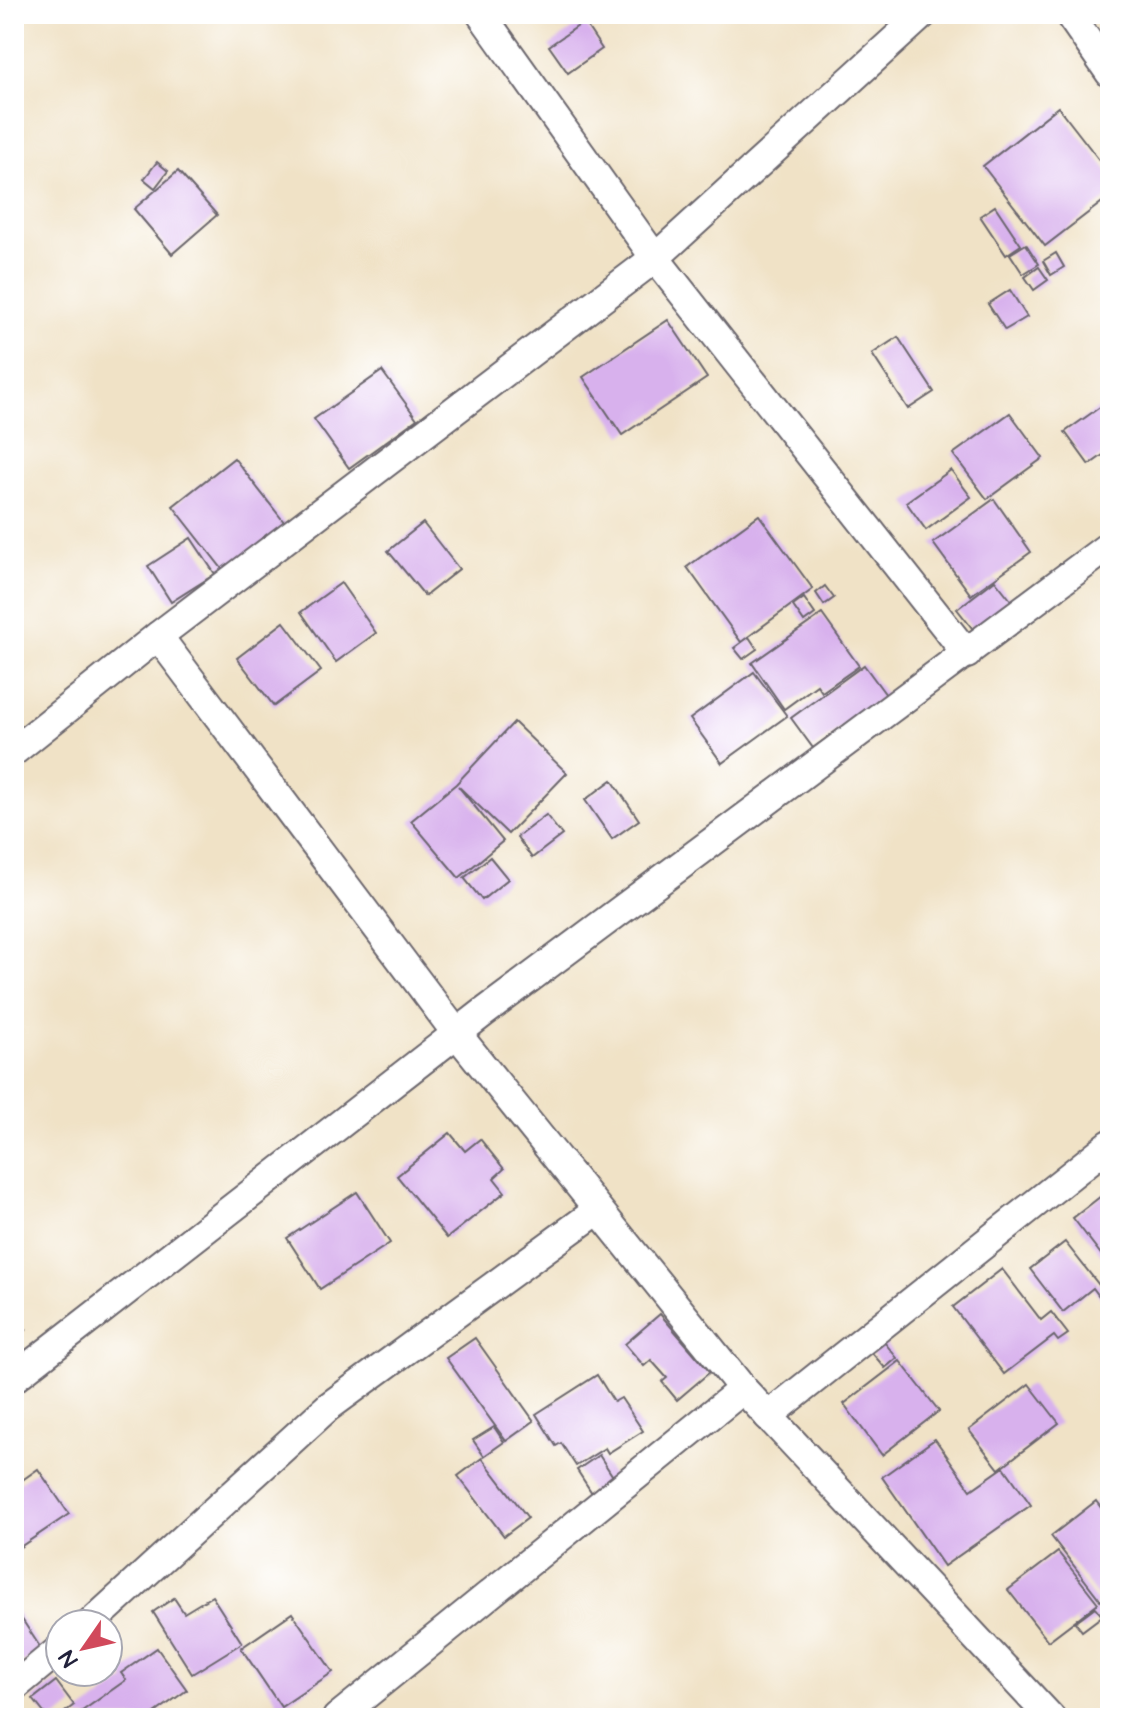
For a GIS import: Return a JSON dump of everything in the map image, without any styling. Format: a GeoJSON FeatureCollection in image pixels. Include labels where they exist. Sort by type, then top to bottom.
{"type":"FeatureCollection","features":[{"type":"Feature","properties":{"kind":"street"},"geometry":{"type":"LineString","coordinates":[[481,14],[655,258],[967,654]]}},
{"type":"Feature","properties":{"kind":"street"},"geometry":{"type":"LineString","coordinates":[[14,751],[158,636],[655,258],[923,14]]}},
{"type":"Feature","properties":{"kind":"street"},"geometry":{"type":"LineString","coordinates":[[1069,14],[1110,73]]}},
{"type":"Feature","properties":{"kind":"street"},"geometry":{"type":"LineString","coordinates":[[14,1378],[457,1034],[1110,545]]}},
{"type":"Feature","properties":{"kind":"street"},"geometry":{"type":"LineString","coordinates":[[158,636],[457,1034],[743,1389],[1051,1718]]}},
{"type":"Feature","properties":{"kind":"street"},"geometry":{"type":"LineString","coordinates":[[768,1416],[1110,1144]]}},
{"type":"Feature","properties":{"kind":"street"},"geometry":{"type":"LineString","coordinates":[[108,1608],[328,1407],[598,1210]]}},
{"type":"Feature","properties":{"kind":"street"},"geometry":{"type":"LineString","coordinates":[[337,1718],[743,1389]]}},
{"type":"Feature","properties":{"kind":"street"},"geometry":{"type":"LineString","coordinates":[[14,1687],[44,1662]]}},
{"type":"Feature","properties":{"kind":"building"},"geometry":{"type":"Polygon","coordinates":[[[584,22],[602,49],[568,73],[549,46],[584,22]]]}},
{"type":"Feature","properties":{"kind":"building"},"geometry":{"type":"Polygon","coordinates":[[[1058,107],[1110,174],[1110,196],[1045,246],[983,166],[1058,107]]]}},
{"type":"Feature","properties":{"kind":"building"},"geometry":{"type":"Polygon","coordinates":[[[157,162],[168,171],[155,188],[144,179],[157,162]]]}},
{"type":"Feature","properties":{"kind":"building"},"geometry":{"type":"Polygon","coordinates":[[[178,171],[217,215],[172,254],[134,209],[178,171]]]}},
{"type":"Feature","properties":{"kind":"building"},"geometry":{"type":"Polygon","coordinates":[[[995,206],[1021,245],[1006,255],[980,216],[995,206]]]}},
{"type":"Feature","properties":{"kind":"building"},"geometry":{"type":"Polygon","coordinates":[[[1026,244],[1039,264],[1023,274],[1010,254],[1026,244]]]}},
{"type":"Feature","properties":{"kind":"building"},"geometry":{"type":"Polygon","coordinates":[[[1056,253],[1064,267],[1051,275],[1043,261],[1056,253]]]}},
{"type":"Feature","properties":{"kind":"building"},"geometry":{"type":"Polygon","coordinates":[[[1039,267],[1048,280],[1034,290],[1025,277],[1039,267]]]}},
{"type":"Feature","properties":{"kind":"building"},"geometry":{"type":"Polygon","coordinates":[[[1010,290],[1027,317],[1005,330],[988,304],[1010,290]]]}},
{"type":"Feature","properties":{"kind":"building"},"geometry":{"type":"Polygon","coordinates":[[[668,320],[707,378],[622,435],[583,377],[668,320]]]}},
{"type":"Feature","properties":{"kind":"building"},"geometry":{"type":"Polygon","coordinates":[[[898,337],[934,392],[908,409],[872,354],[898,337]]]}},
{"type":"Feature","properties":{"kind":"building"},"geometry":{"type":"Polygon","coordinates":[[[382,371],[417,419],[349,468],[314,419],[382,371]]]}},
{"type":"Feature","properties":{"kind":"building"},"geometry":{"type":"Polygon","coordinates":[[[1107,402],[1110,405],[1110,450],[1089,465],[1065,432],[1107,402]]]}},
{"type":"Feature","properties":{"kind":"building"},"geometry":{"type":"Polygon","coordinates":[[[1010,413],[1043,458],[987,499],[953,454],[1010,413]]]}},
{"type":"Feature","properties":{"kind":"building"},"geometry":{"type":"Polygon","coordinates":[[[234,458],[288,527],[227,575],[173,506],[234,458]]]}},
{"type":"Feature","properties":{"kind":"building"},"geometry":{"type":"Polygon","coordinates":[[[951,470],[971,497],[926,530],[906,502],[951,470]]]}},
{"type":"Feature","properties":{"kind":"building"},"geometry":{"type":"Polygon","coordinates":[[[994,499],[1031,552],[971,595],[933,543],[994,499]]]}},
{"type":"Feature","properties":{"kind":"building"},"geometry":{"type":"Polygon","coordinates":[[[759,515],[813,589],[741,642],[687,567],[759,515]]]}},
{"type":"Feature","properties":{"kind":"building"},"geometry":{"type":"Polygon","coordinates":[[[423,523],[459,569],[425,596],[388,551],[423,523]]]}},
{"type":"Feature","properties":{"kind":"building"},"geometry":{"type":"Polygon","coordinates":[[[191,538],[215,574],[171,602],[148,566],[191,538]]]}},
{"type":"Feature","properties":{"kind":"building"},"geometry":{"type":"Polygon","coordinates":[[[995,580],[1014,604],[976,633],[957,609],[995,580]]]}},
{"type":"Feature","properties":{"kind":"building"},"geometry":{"type":"Polygon","coordinates":[[[341,583],[376,633],[336,662],[301,612],[341,583]]]}},
{"type":"Feature","properties":{"kind":"building"},"geometry":{"type":"Polygon","coordinates":[[[825,586],[834,598],[824,605],[816,593],[825,586]]]}},
{"type":"Feature","properties":{"kind":"building"},"geometry":{"type":"Polygon","coordinates":[[[804,598],[815,614],[804,622],[793,606],[804,598]]]}},
{"type":"Feature","properties":{"kind":"building"},"geometry":{"type":"Polygon","coordinates":[[[822,614],[859,666],[822,692],[817,685],[784,709],[752,663],[822,614]]]}},
{"type":"Feature","properties":{"kind":"building"},"geometry":{"type":"Polygon","coordinates":[[[284,622],[321,671],[274,706],[237,658],[284,622]]]}},
{"type":"Feature","properties":{"kind":"building"},"geometry":{"type":"Polygon","coordinates":[[[749,637],[757,649],[743,659],[734,648],[749,637]]]}},
{"type":"Feature","properties":{"kind":"building"},"geometry":{"type":"Polygon","coordinates":[[[864,665],[886,695],[813,748],[791,718],[864,665]]]}},
{"type":"Feature","properties":{"kind":"building"},"geometry":{"type":"Polygon","coordinates":[[[754,672],[787,716],[722,763],[690,719],[754,672]]]}},
{"type":"Feature","properties":{"kind":"building"},"geometry":{"type":"Polygon","coordinates":[[[514,722],[567,773],[508,834],[458,786],[503,841],[459,878],[411,821],[456,784],[514,722]]]}},
{"type":"Feature","properties":{"kind":"building"},"geometry":{"type":"Polygon","coordinates":[[[612,780],[639,820],[612,839],[585,800],[612,780]]]}},
{"type":"Feature","properties":{"kind":"building"},"geometry":{"type":"Polygon","coordinates":[[[546,815],[562,835],[532,858],[517,837],[546,815]]]}},
{"type":"Feature","properties":{"kind":"building"},"geometry":{"type":"Polygon","coordinates":[[[490,857],[508,879],[482,900],[464,878],[490,857]]]}},
{"type":"Feature","properties":{"kind":"building"},"geometry":{"type":"Polygon","coordinates":[[[450,1133],[465,1151],[480,1139],[504,1169],[494,1178],[505,1192],[447,1238],[397,1176],[450,1133]]]}},
{"type":"Feature","properties":{"kind":"building"},"geometry":{"type":"Polygon","coordinates":[[[1110,1189],[1110,1266],[1073,1218],[1110,1189]]]}},
{"type":"Feature","properties":{"kind":"building"},"geometry":{"type":"Polygon","coordinates":[[[357,1192],[390,1243],[320,1289],[287,1238],[357,1192]]]}},
{"type":"Feature","properties":{"kind":"building"},"geometry":{"type":"Polygon","coordinates":[[[1065,1242],[1099,1285],[1110,1276],[1110,1294],[1102,1300],[1093,1288],[1063,1312],[1030,1269],[1065,1242]]]}},
{"type":"Feature","properties":{"kind":"building"},"geometry":{"type":"Polygon","coordinates":[[[1002,1269],[1041,1320],[1051,1312],[1068,1334],[1058,1341],[1054,1336],[1004,1374],[953,1307],[1002,1269]]]}},
{"type":"Feature","properties":{"kind":"building"},"geometry":{"type":"Polygon","coordinates":[[[660,1314],[710,1372],[677,1400],[662,1382],[667,1378],[651,1360],[644,1366],[625,1344],[660,1314]]]}},
{"type":"Feature","properties":{"kind":"building"},"geometry":{"type":"Polygon","coordinates":[[[475,1338],[534,1421],[506,1441],[446,1358],[475,1338]]]}},
{"type":"Feature","properties":{"kind":"building"},"geometry":{"type":"Polygon","coordinates":[[[885,1343],[897,1358],[885,1368],[872,1353],[885,1343]]]}},
{"type":"Feature","properties":{"kind":"building"},"geometry":{"type":"Polygon","coordinates":[[[900,1361],[939,1411],[882,1455],[844,1404],[900,1361]]]}},
{"type":"Feature","properties":{"kind":"building"},"geometry":{"type":"Polygon","coordinates":[[[597,1375],[614,1402],[621,1398],[643,1431],[608,1453],[605,1448],[576,1466],[561,1443],[556,1446],[536,1414],[597,1375]]]}},
{"type":"Feature","properties":{"kind":"building"},"geometry":{"type":"Polygon","coordinates":[[[1029,1384],[1059,1423],[999,1469],[969,1430],[1029,1384]]]}},
{"type":"Feature","properties":{"kind":"building"},"geometry":{"type":"Polygon","coordinates":[[[494,1427],[504,1442],[484,1456],[473,1440],[494,1427]]]}},
{"type":"Feature","properties":{"kind":"building"},"geometry":{"type":"Polygon","coordinates":[[[935,1439],[971,1490],[1004,1467],[1031,1505],[944,1566],[882,1477],[935,1439]]]}},
{"type":"Feature","properties":{"kind":"building"},"geometry":{"type":"Polygon","coordinates":[[[599,1455],[614,1478],[592,1493],[577,1470],[599,1455]]]}},
{"type":"Feature","properties":{"kind":"building"},"geometry":{"type":"Polygon","coordinates":[[[482,1458],[528,1518],[504,1536],[458,1476],[482,1458]]]}},
{"type":"Feature","properties":{"kind":"building"},"geometry":{"type":"Polygon","coordinates":[[[38,1469],[69,1514],[14,1551],[14,1486],[38,1469]]]}},
{"type":"Feature","properties":{"kind":"building"},"geometry":{"type":"Polygon","coordinates":[[[1096,1501],[1110,1520],[1110,1594],[1101,1601],[1051,1536],[1096,1501]]]}},
{"type":"Feature","properties":{"kind":"building"},"geometry":{"type":"Polygon","coordinates":[[[1058,1552],[1098,1603],[1048,1641],[1008,1590],[1058,1552]]]}},
{"type":"Feature","properties":{"kind":"building"},"geometry":{"type":"Polygon","coordinates":[[[212,1596],[242,1643],[192,1674],[153,1612],[174,1598],[184,1613],[212,1596]]]}},
{"type":"Feature","properties":{"kind":"building"},"geometry":{"type":"Polygon","coordinates":[[[14,1607],[42,1650],[14,1668],[14,1607]]]}},
{"type":"Feature","properties":{"kind":"building"},"geometry":{"type":"Polygon","coordinates":[[[1095,1607],[1102,1616],[1082,1631],[1075,1622],[1095,1607]]]}},
{"type":"Feature","properties":{"kind":"building"},"geometry":{"type":"Polygon","coordinates":[[[292,1613],[333,1672],[281,1707],[241,1648],[292,1613]]]}},
{"type":"Feature","properties":{"kind":"building"},"geometry":{"type":"Polygon","coordinates":[[[157,1648],[187,1690],[148,1718],[81,1718],[78,1714],[115,1688],[124,1688],[124,1671],[157,1648]]]}},
{"type":"Feature","properties":{"kind":"building"},"geometry":{"type":"Polygon","coordinates":[[[47,1688],[61,1688],[74,1705],[57,1718],[48,1718],[33,1699],[47,1688]]]}}]}
